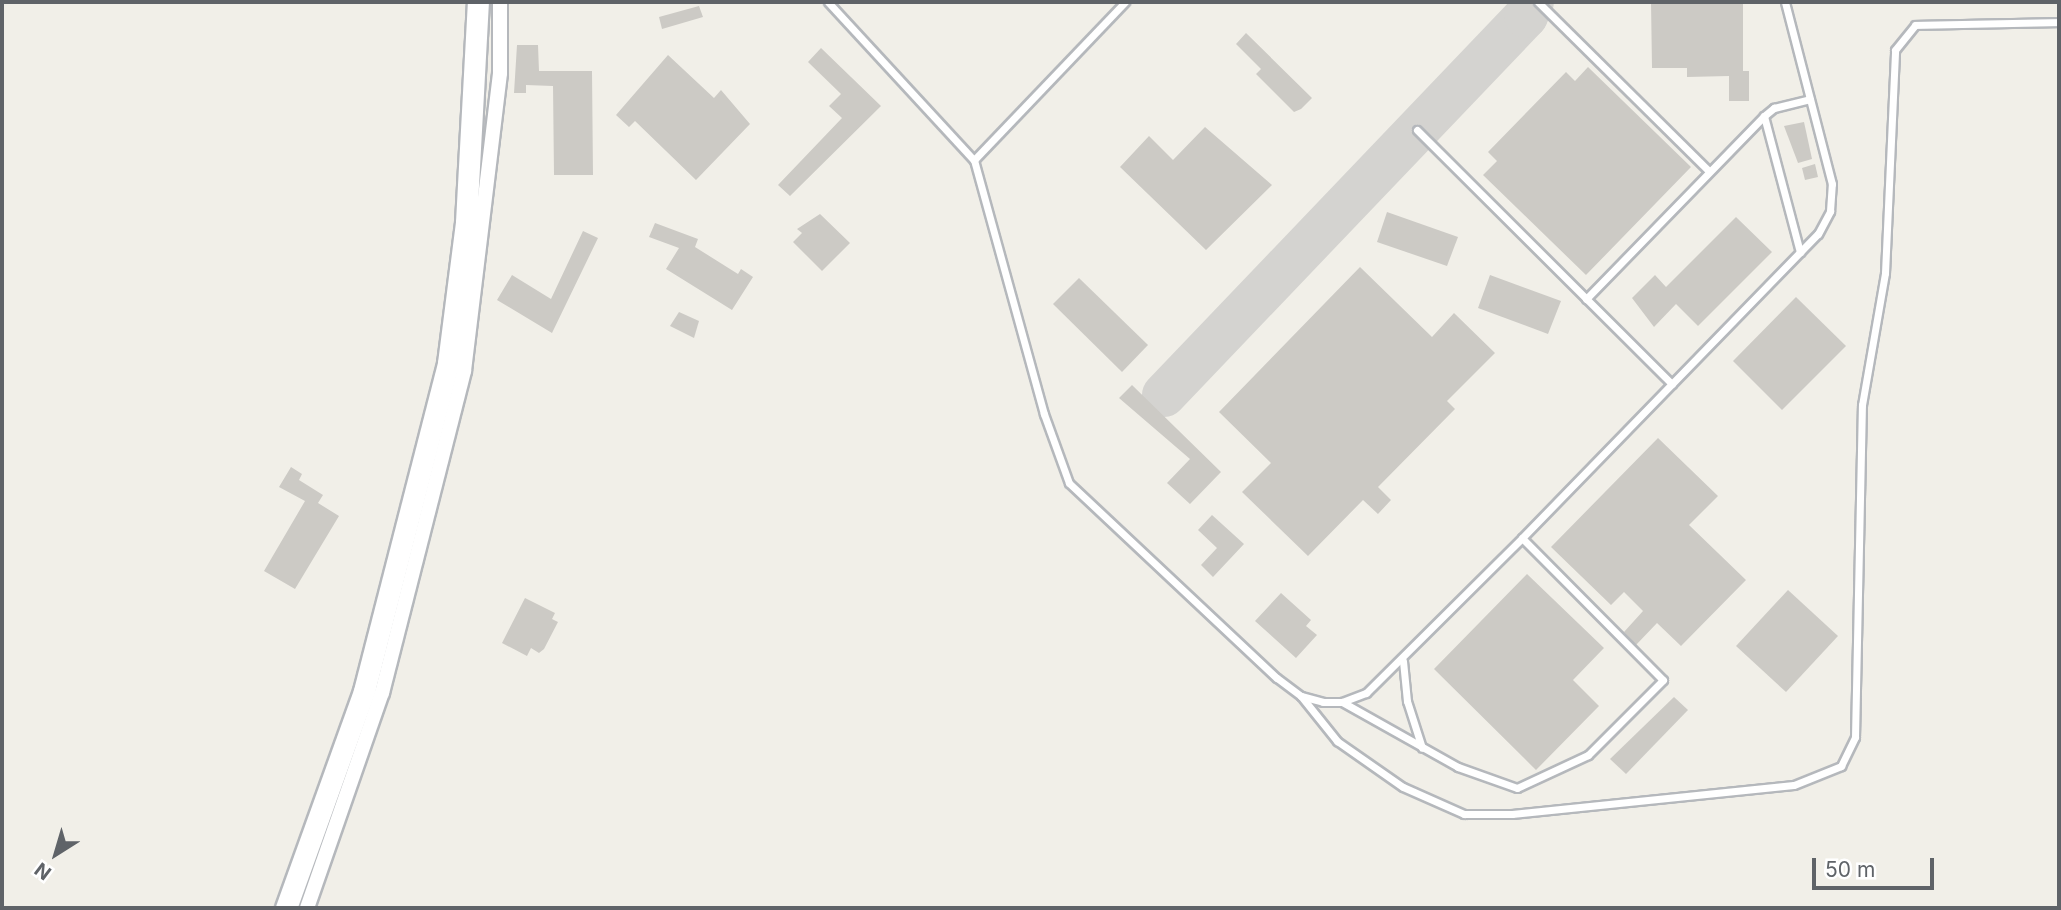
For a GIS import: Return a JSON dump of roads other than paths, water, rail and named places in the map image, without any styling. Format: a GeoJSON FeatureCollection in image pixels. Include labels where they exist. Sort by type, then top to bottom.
{"type":"FeatureCollection","features":[{"type":"Feature","properties":{"kind":"main road"},"geometry":{"type":"LineString","coordinates":[[286,908],[364,691],[448,363],[466,222],[478,2]]}},
{"type":"Feature","properties":{"kind":"street"},"geometry":{"type":"LineString","coordinates":[[307,908],[382,693],[464,370],[500,73],[500,2]]}},
{"type":"Feature","properties":{"kind":"lane"},"geometry":{"type":"LineString","coordinates":[[828,2],[974,160],[1044,414],[1069,483],[1141,555],[1301,696],[1337,740],[1403,787],[1464,814],[1512,814],[1794,785],[1842,766],[1855,737],[1862,405],[1869,343],[1885,273],[1895,50],[1915,25],[2059,22]]}},
{"type":"Feature","properties":{"kind":"lane"},"geometry":{"type":"LineString","coordinates":[[974,160],[1125,2]]}},
{"type":"Feature","properties":{"kind":"lane"},"geometry":{"type":"LineString","coordinates":[[1538,2],[1709,171]]}},
{"type":"Feature","properties":{"kind":"lane"},"geometry":{"type":"LineString","coordinates":[[1342,702],[1366,692],[1403,661],[1818,234],[1830,211],[1832,184],[1785,2]]}},
{"type":"Feature","properties":{"kind":"lane"},"geometry":{"type":"LineString","coordinates":[[1586,299],[1709,171],[1774,108],[1810,99]]}},
{"type":"Feature","properties":{"kind":"lane"},"geometry":{"type":"LineString","coordinates":[[1764,117],[1800,253]]}},
{"type":"Feature","properties":{"kind":"lane"},"geometry":{"type":"LineString","coordinates":[[1417,130],[1672,384]]}},
{"type":"Feature","properties":{"kind":"lane"},"geometry":{"type":"LineString","coordinates":[[1301,696],[1342,702],[1458,767],[1517,788],[1588,755],[1663,680],[1522,538]]}},
{"type":"Feature","properties":{"kind":"lane"},"geometry":{"type":"LineString","coordinates":[[1403,661],[1407,701],[1422,748]]}}]}
